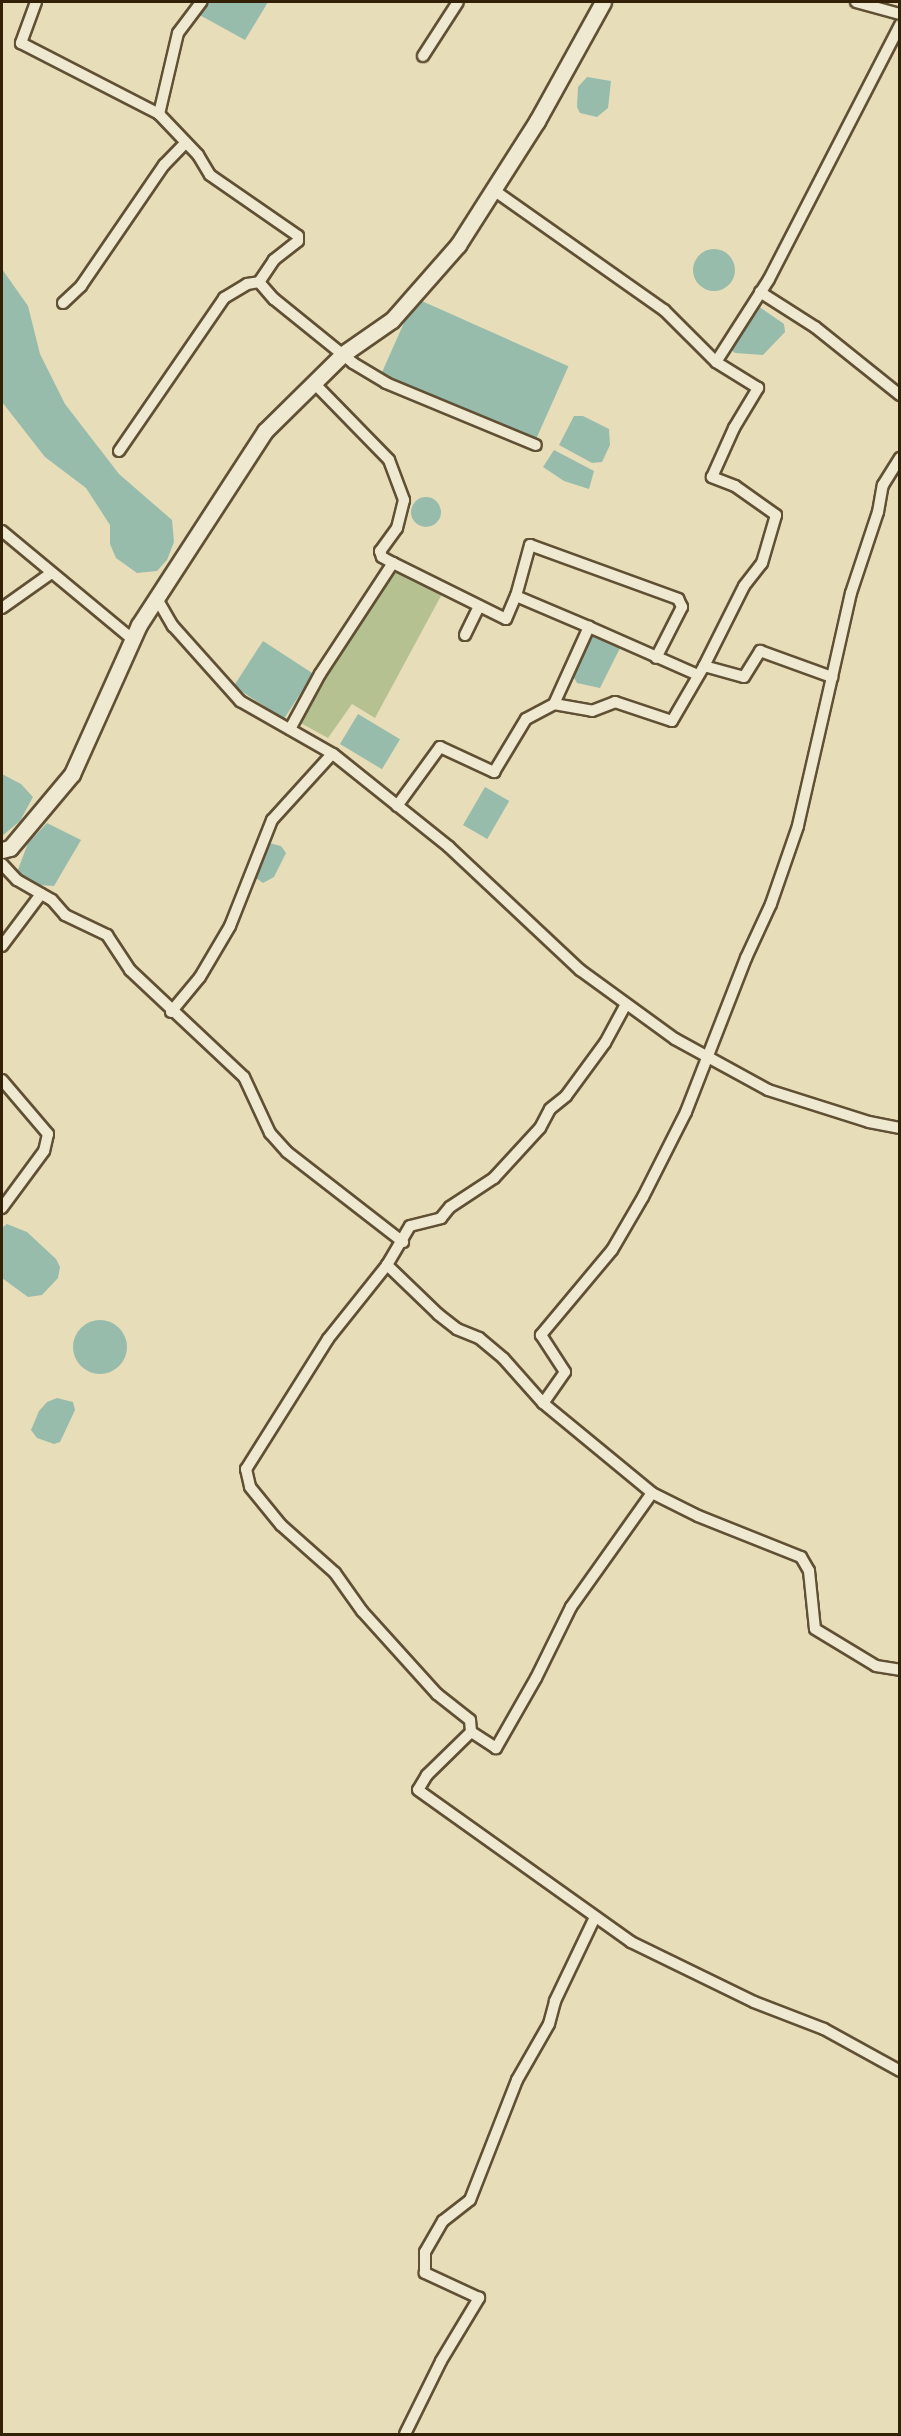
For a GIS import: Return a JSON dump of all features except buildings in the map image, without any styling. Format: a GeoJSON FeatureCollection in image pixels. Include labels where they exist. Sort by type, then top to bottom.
{"type":"FeatureCollection","features":[{"type":"Feature","properties":{"kind":"street"},"geometry":{"type":"LineString","coordinates":[[36,2],[21,43],[159,114],[210,175],[299,237],[274,260],[259,282],[247,284],[224,298],[118,451]]}},
{"type":"Feature","properties":{"kind":"street"},"geometry":{"type":"LineString","coordinates":[[159,114],[178,33],[201,2]]}},
{"type":"Feature","properties":{"kind":"street"},"geometry":{"type":"LineString","coordinates":[[423,56],[458,2]]}},
{"type":"Feature","properties":{"kind":"street"},"geometry":{"type":"LineString","coordinates":[[2,850],[10,848],[72,774],[132,639],[156,597],[265,431],[343,354],[392,320],[458,245],[495,191],[603,2]]}},
{"type":"Feature","properties":{"kind":"street"},"geometry":{"type":"LineString","coordinates":[[856,2],[900,14]]}},
{"type":"Feature","properties":{"kind":"street"},"geometry":{"type":"LineString","coordinates":[[716,362],[760,292],[900,25]]}},
{"type":"Feature","properties":{"kind":"street"},"geometry":{"type":"LineString","coordinates":[[63,303],[81,286],[164,165],[185,143]]}},
{"type":"Feature","properties":{"kind":"street"},"geometry":{"type":"LineString","coordinates":[[495,191],[664,310],[716,362],[758,388],[734,428],[712,477],[735,486],[776,515],[762,562],[744,586],[680,712],[669,721],[615,702],[592,711],[554,704]]}},
{"type":"Feature","properties":{"kind":"street"},"geometry":{"type":"LineString","coordinates":[[259,282],[274,299],[343,354],[386,383],[536,445]]}},
{"type":"Feature","properties":{"kind":"street"},"geometry":{"type":"LineString","coordinates":[[760,292],[815,327],[900,395]]}},
{"type":"Feature","properties":{"kind":"street"},"geometry":{"type":"LineString","coordinates":[[313,382],[389,460],[404,500],[397,528],[380,551],[382,557],[508,619],[530,546],[678,599],[682,607],[656,658]]}},
{"type":"Feature","properties":{"kind":"street"},"geometry":{"type":"LineString","coordinates":[[543,1403],[565,1372],[541,1335],[612,1250],[677,1131],[771,904],[798,826],[851,593],[878,512],[883,485],[900,458]]}},
{"type":"Feature","properties":{"kind":"street"},"geometry":{"type":"LineString","coordinates":[[2,531],[50,574],[132,639]]}},
{"type":"Feature","properties":{"kind":"street"},"geometry":{"type":"LineString","coordinates":[[290,729],[320,674],[393,563]]}},
{"type":"Feature","properties":{"kind":"street"},"geometry":{"type":"LineString","coordinates":[[2,608],[50,574]]}},
{"type":"Feature","properties":{"kind":"street"},"geometry":{"type":"LineString","coordinates":[[516,596],[656,658],[701,670],[744,677],[758,652],[764,652],[832,677]]}},
{"type":"Feature","properties":{"kind":"street"},"geometry":{"type":"LineString","coordinates":[[156,597],[173,626],[240,701],[332,754],[449,847],[580,970],[626,1004],[706,1058],[768,1090],[869,1122],[900,1128]]}},
{"type":"Feature","properties":{"kind":"street"},"geometry":{"type":"LineString","coordinates":[[465,635],[479,606]]}},
{"type":"Feature","properties":{"kind":"street"},"geometry":{"type":"LineString","coordinates":[[397,806],[440,746],[495,772],[526,719],[554,704],[589,627]]}},
{"type":"Feature","properties":{"kind":"street"},"geometry":{"type":"LineString","coordinates":[[171,1012],[200,977],[230,926],[272,820],[332,754]]}},
{"type":"Feature","properties":{"kind":"street"},"geometry":{"type":"LineString","coordinates":[[2,864],[17,880],[41,894],[65,915],[107,935],[130,970],[171,1012],[244,1077],[270,1133],[287,1152],[403,1242]]}},
{"type":"Feature","properties":{"kind":"street"},"geometry":{"type":"LineString","coordinates":[[2,946],[41,894]]}},
{"type":"Feature","properties":{"kind":"street"},"geometry":{"type":"LineString","coordinates":[[471,1732],[470,1720],[437,1694],[362,1611],[334,1574],[281,1525],[250,1487],[246,1469],[328,1339],[387,1265],[403,1242],[410,1226],[441,1218],[450,1207],[494,1178],[540,1128],[550,1109],[566,1096],[605,1043],[626,1004]]}},
{"type":"Feature","properties":{"kind":"street"},"geometry":{"type":"LineString","coordinates":[[2,1080],[48,1134],[44,1151],[2,1208]]}},
{"type":"Feature","properties":{"kind":"street"},"geometry":{"type":"LineString","coordinates":[[387,1265],[438,1314],[457,1329],[479,1338],[543,1403],[652,1493],[698,1516],[801,1557],[809,1571],[815,1629],[876,1666],[900,1670]]}},
{"type":"Feature","properties":{"kind":"street"},"geometry":{"type":"LineString","coordinates":[[471,1732],[496,1748],[571,1607],[652,1493]]}},
{"type":"Feature","properties":{"kind":"street"},"geometry":{"type":"LineString","coordinates":[[471,1732],[427,1775],[418,1790],[631,1942],[684,1969],[824,2029],[900,2071]]}},
{"type":"Feature","properties":{"kind":"street"},"geometry":{"type":"LineString","coordinates":[[405,2434],[441,2361],[479,2298],[425,2273],[425,2252],[443,2221],[470,2200],[518,2080],[549,2024],[555,2001],[595,1917]]}},
{"type":"Feature","properties":{"kind":"shaded area"},"geometry":{"type":"Polygon","coordinates":[[[204,2],[268,2],[245,40],[196,13],[204,2]]]}},
{"type":"Feature","properties":{"kind":"shaded area"},"geometry":{"type":"Polygon","coordinates":[[[587,77],[611,81],[608,108],[597,117],[580,113],[577,107],[578,87],[587,77]]]}},
{"type":"Feature","properties":{"kind":"shaded area"},"geometry":{"type":"Polygon","coordinates":[[[714,249],[729,255],[735,270],[729,285],[714,291],[699,285],[693,270],[699,255],[714,249]]]}},
{"type":"Feature","properties":{"kind":"shaded area"},"geometry":{"type":"Polygon","coordinates":[[[2,269],[28,306],[40,354],[65,404],[119,474],[172,520],[174,542],[167,560],[157,571],[137,573],[116,558],[110,544],[110,525],[86,488],[45,457],[2,402],[2,269]]]}},
{"type":"Feature","properties":{"kind":"shaded area"},"geometry":{"type":"Polygon","coordinates":[[[415,298],[568,366],[534,444],[380,376],[415,298]]]}},
{"type":"Feature","properties":{"kind":"shaded area"},"geometry":{"type":"Polygon","coordinates":[[[758,306],[784,324],[785,332],[763,355],[735,353],[730,349],[754,307],[758,306]]]}},
{"type":"Feature","properties":{"kind":"shaded area"},"geometry":{"type":"Polygon","coordinates":[[[574,416],[583,416],[609,429],[610,445],[602,462],[592,463],[559,445],[574,416]]]}},
{"type":"Feature","properties":{"kind":"shaded area"},"geometry":{"type":"Polygon","coordinates":[[[554,450],[594,471],[589,489],[564,481],[543,467],[554,450]]]}},
{"type":"Feature","properties":{"kind":"shaded area"},"geometry":{"type":"Polygon","coordinates":[[[426,497],[436,502],[441,512],[436,522],[426,527],[416,522],[411,512],[416,502],[426,497]]]}},
{"type":"Feature","properties":{"kind":"shaded area"},"geometry":{"type":"Polygon","coordinates":[[[396,572],[442,594],[375,718],[352,704],[328,738],[297,721],[396,572]]]}},
{"type":"Feature","properties":{"kind":"shaded area"},"geometry":{"type":"Polygon","coordinates":[[[591,634],[620,648],[600,688],[577,683],[573,676],[591,634]]]}},
{"type":"Feature","properties":{"kind":"shaded area"},"geometry":{"type":"Polygon","coordinates":[[[263,641],[313,674],[284,719],[234,686],[263,641]]]}},
{"type":"Feature","properties":{"kind":"shaded area"},"geometry":{"type":"Polygon","coordinates":[[[358,714],[400,739],[382,769],[340,744],[358,714]]]}},
{"type":"Feature","properties":{"kind":"shaded area"},"geometry":{"type":"Polygon","coordinates":[[[2,774],[21,784],[33,797],[20,821],[2,836],[2,774]]]}},
{"type":"Feature","properties":{"kind":"shaded area"},"geometry":{"type":"Polygon","coordinates":[[[485,787],[509,801],[487,839],[463,825],[485,787]]]}},
{"type":"Feature","properties":{"kind":"shaded area"},"geometry":{"type":"Polygon","coordinates":[[[47,823],[81,840],[54,886],[38,885],[16,875],[28,843],[47,823]]]}},
{"type":"Feature","properties":{"kind":"shaded area"},"geometry":{"type":"Polygon","coordinates":[[[269,843],[281,846],[286,853],[274,877],[263,883],[252,875],[260,848],[269,843]]]}},
{"type":"Feature","properties":{"kind":"shaded area"},"geometry":{"type":"Polygon","coordinates":[[[7,1224],[27,1232],[56,1259],[60,1267],[58,1278],[42,1295],[28,1297],[2,1278],[2,1228],[7,1224]]]}},
{"type":"Feature","properties":{"kind":"shaded area"},"geometry":{"type":"Polygon","coordinates":[[[95,1320],[105,1320],[115,1324],[123,1332],[127,1347],[123,1362],[115,1370],[105,1374],[95,1374],[85,1370],[77,1362],[73,1352],[73,1342],[77,1332],[85,1324],[95,1320]]]}},
{"type":"Feature","properties":{"kind":"shaded area"},"geometry":{"type":"Polygon","coordinates":[[[57,1398],[73,1402],[75,1410],[60,1442],[54,1444],[37,1438],[31,1430],[39,1411],[47,1402],[57,1398]]]}}]}
